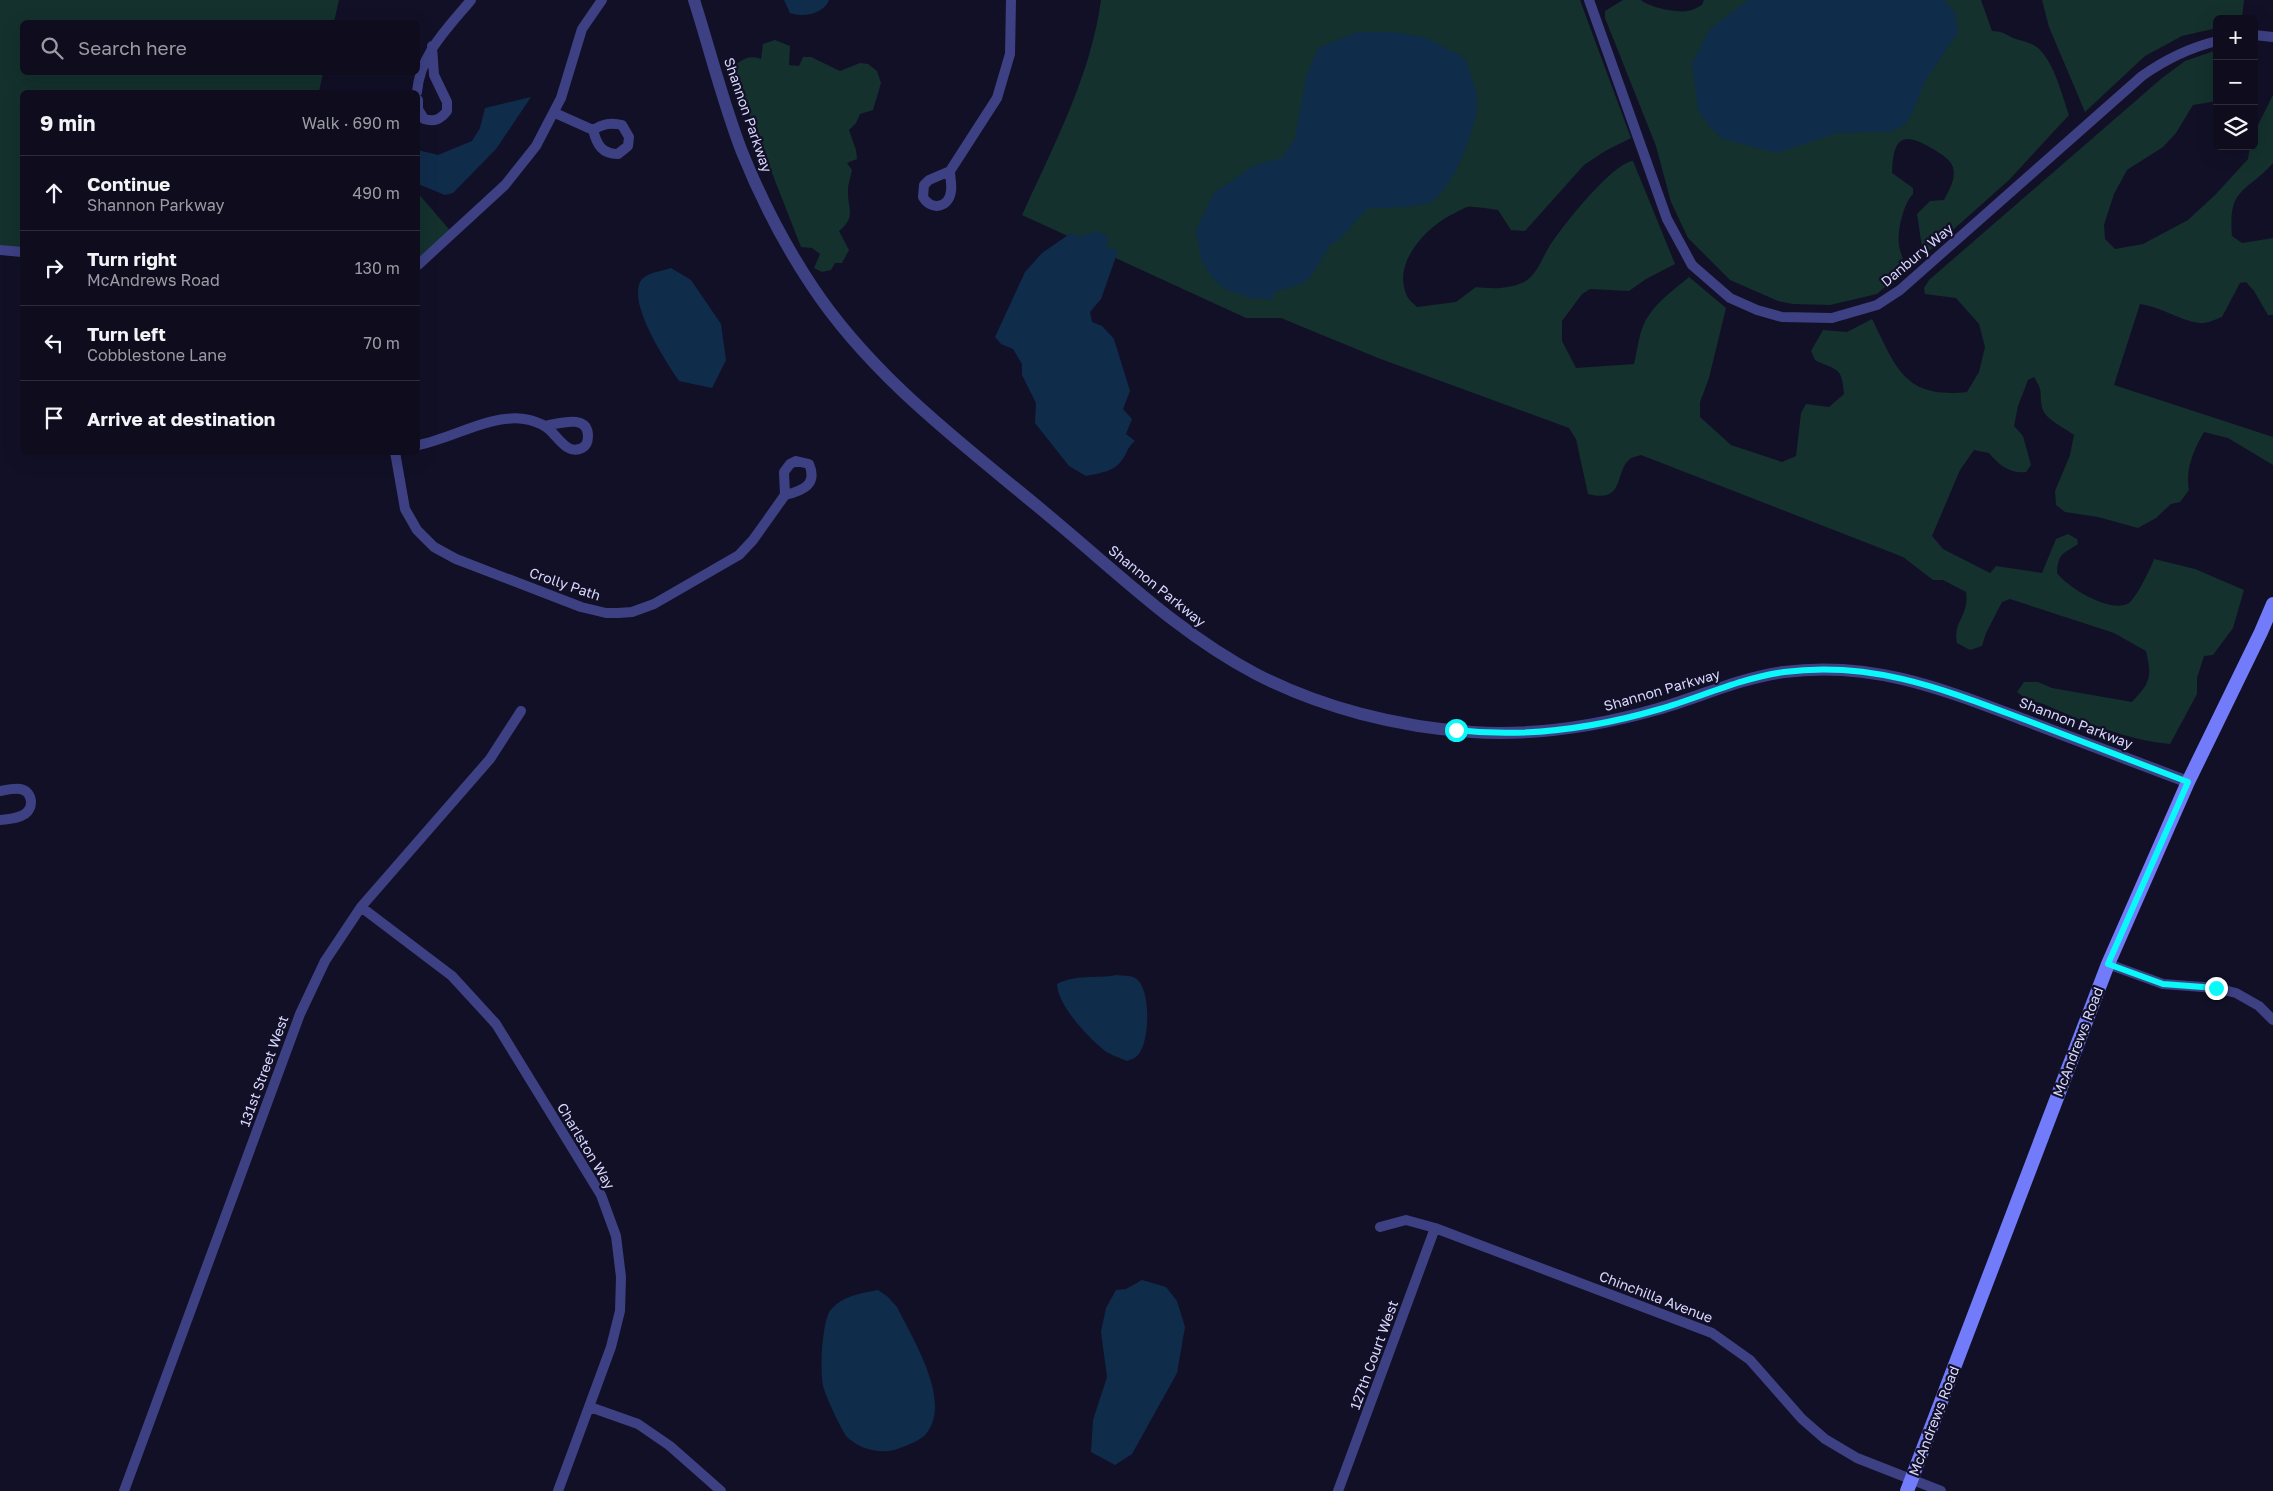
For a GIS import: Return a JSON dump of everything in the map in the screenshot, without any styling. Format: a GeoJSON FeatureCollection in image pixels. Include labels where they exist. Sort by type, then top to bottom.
{"type":"FeatureCollection","features":[{"type":"Feature","properties":{"kind":"main road","name":"McAndrews Road"},"geometry":{"type":"LineString","coordinates":[[1910,1485],[2108,964],[2188,782],[2273,604]]}},
{"type":"Feature","properties":{"kind":"street"},"geometry":{"type":"LineString","coordinates":[[417,90],[422,70],[432,46],[471,0]]}},
{"type":"Feature","properties":{"kind":"street"},"geometry":{"type":"LineString","coordinates":[[420,264],[505,186],[536,146],[555,112],[582,30],[602,0]]}},
{"type":"Feature","properties":{"kind":"street","name":"Shannon Parkway"},"geometry":{"type":"LineString","coordinates":[[694,0],[741,149],[772,221],[813,288],[862,350],[910,398],[1192,636],[1257,675],[1326,704],[1399,723],[1479,732],[1540,731],[1606,722],[1660,709],[1739,682],[1784,672],[1829,669],[1880,673],[1941,688],[2188,782]]}},
{"type":"Feature","properties":{"kind":"street"},"geometry":{"type":"LineString","coordinates":[[950,171],[997,98],[1004,80],[1010,54],[1011,0]]}},
{"type":"Feature","properties":{"kind":"street","name":"Danbury Way"},"geometry":{"type":"LineString","coordinates":[[1589,0],[1666,219],[1692,265],[1730,298],[1756,310],[1782,317],[1832,318],[1868,308],[1892,295],[2142,76],[2175,55],[2194,46],[2213,42]]}},
{"type":"Feature","properties":{"kind":"street"},"geometry":{"type":"LineString","coordinates":[[2258,36],[2273,37]]}},
{"type":"Feature","properties":{"kind":"street"},"geometry":{"type":"LineString","coordinates":[[420,112],[424,119],[432,121],[442,118],[447,111],[447,102],[434,75],[432,46]]}},
{"type":"Feature","properties":{"kind":"street"},"geometry":{"type":"LineString","coordinates":[[555,112],[593,130]]}},
{"type":"Feature","properties":{"kind":"street"},"geometry":{"type":"LineString","coordinates":[[0,250],[20,252]]}},
{"type":"Feature","properties":{"kind":"street"},"geometry":{"type":"LineString","coordinates":[[420,444],[492,423],[514,419],[524,419],[544,426]]}},
{"type":"Feature","properties":{"kind":"street","name":"Crolly Path"},"geometry":{"type":"LineString","coordinates":[[396,455],[405,509],[417,530],[434,548],[456,559],[581,606],[606,613],[632,612],[654,604],[735,558],[753,540],[784,495]]}},
{"type":"Feature","properties":{"kind":"street","name":"131st Street West"},"geometry":{"type":"LineString","coordinates":[[124,1491],[300,1014],[325,961],[360,907],[490,759],[521,711]]}},
{"type":"Feature","properties":{"kind":"street"},"geometry":{"type":"LineString","coordinates":[[0,791],[22,789],[26,791],[31,801],[28,812],[24,815],[0,820]]}},
{"type":"Feature","properties":{"kind":"street","name":"Charlston Way"},"geometry":{"type":"LineString","coordinates":[[360,907],[452,976],[496,1024],[601,1195],[616,1236],[622,1277],[620,1311],[611,1347],[558,1491]]}},
{"type":"Feature","properties":{"kind":"street"},"geometry":{"type":"LineString","coordinates":[[2108,964],[2163,984],[2216,988],[2236,993],[2259,1006],[2273,1020]]}},
{"type":"Feature","properties":{"kind":"street","name":"Chinchilla Avenue"},"geometry":{"type":"LineString","coordinates":[[1380,1227],[1406,1220],[1435,1228],[1712,1332],[1750,1360],[1802,1419],[1825,1439],[1910,1485],[1941,1491]]}},
{"type":"Feature","properties":{"kind":"street","name":"127th Court West"},"geometry":{"type":"LineString","coordinates":[[1338,1491],[1435,1228]]}},
{"type":"Feature","properties":{"kind":"street"},"geometry":{"type":"LineString","coordinates":[[590,1407],[638,1424],[670,1446],[721,1491]]}},
{"type":"Feature","properties":{"kind":"green space"},"geometry":{"type":"Polygon","coordinates":[[[0,0],[339,0],[334,20],[20,20],[20,75],[323,75],[319,90],[20,90],[20,251],[0,250],[0,0]]]}},
{"type":"Feature","properties":{"kind":"green space"},"geometry":{"type":"Polygon","coordinates":[[[1101,0],[1580,0],[1631,138],[1605,151],[1584,165],[1525,231],[1511,230],[1498,210],[1478,207],[1467,207],[1439,222],[1421,239],[1407,260],[1403,284],[1407,296],[1417,307],[1456,302],[1476,287],[1505,287],[1522,283],[1535,272],[1555,238],[1600,184],[1624,164],[1633,161],[1675,264],[1646,279],[1629,291],[1590,289],[1582,294],[1562,321],[1562,341],[1576,368],[1634,364],[1641,332],[1646,320],[1663,299],[1689,277],[1726,308],[1709,378],[1700,402],[1700,417],[1731,445],[1782,462],[1796,456],[1801,413],[1806,404],[1829,407],[1844,394],[1840,374],[1833,368],[1815,360],[1811,351],[1823,330],[1847,332],[1872,319],[1896,365],[1916,385],[1946,393],[1967,392],[1979,372],[1985,347],[1979,324],[1956,298],[1925,294],[1924,288],[1929,280],[2162,78],[2185,61],[2213,51],[2213,102],[2193,105],[2176,133],[2163,147],[2127,170],[2114,194],[2104,225],[2105,239],[2115,249],[2143,244],[2188,220],[2215,195],[2248,159],[2249,150],[2258,150],[2258,125],[2273,95],[2273,163],[2240,193],[2233,208],[2231,220],[2232,236],[2242,243],[2273,238],[2273,315],[2268,315],[2254,291],[2246,282],[2240,283],[2222,317],[2208,322],[2202,323],[2184,319],[2140,304],[2114,385],[2273,437],[2273,465],[2228,438],[2204,432],[2189,467],[2189,490],[2180,502],[2171,504],[2156,518],[2138,528],[2098,517],[2065,512],[2056,505],[2055,491],[2070,455],[2074,435],[2051,419],[2044,411],[2040,390],[2034,377],[2028,380],[2018,406],[2014,426],[2023,436],[2031,465],[2026,472],[2015,472],[2001,465],[1989,453],[1974,450],[1960,470],[1932,536],[1943,549],[1990,573],[1996,566],[2042,573],[2056,539],[2068,534],[2077,539],[2078,544],[2062,555],[2057,573],[2070,586],[2090,598],[2112,605],[2129,603],[2132,600],[2154,559],[2195,569],[2244,590],[2233,628],[2213,655],[2204,656],[2197,678],[2197,694],[2170,744],[2138,739],[2107,730],[2028,699],[2017,692],[2024,682],[2038,682],[2052,688],[2132,702],[2143,689],[2148,679],[2149,667],[2146,651],[2114,633],[2010,599],[2002,602],[1986,633],[1982,646],[1970,650],[1957,643],[1956,636],[1966,607],[1966,592],[1943,580],[1933,580],[1903,557],[1641,455],[1631,458],[1625,464],[1614,490],[1600,496],[1588,494],[1576,439],[1569,428],[1378,358],[1281,318],[1246,318],[1022,215],[1058,137],[1080,83],[1096,28],[1101,0]]]}},
{"type":"Feature","properties":{"kind":"green space"},"geometry":{"type":"Polygon","coordinates":[[[1623,0],[1641,0],[1656,7],[1682,11],[1697,8],[1702,5],[1704,0],[1981,0],[1992,31],[2001,32],[2032,44],[2044,54],[2057,79],[2069,115],[2009,180],[1928,252],[1922,247],[1917,214],[1930,201],[1944,200],[1953,181],[1953,167],[1944,157],[1922,143],[1907,139],[1901,141],[1894,152],[1892,173],[1913,188],[1913,194],[1906,204],[1899,233],[1899,246],[1906,269],[1877,294],[1830,305],[1793,304],[1778,301],[1730,280],[1688,238],[1671,202],[1656,146],[1605,18],[1605,11],[1623,0]]]}},
{"type":"Feature","properties":{"kind":"green space"},"geometry":{"type":"Polygon","coordinates":[[[2042,0],[2244,0],[2242,15],[2213,15],[2213,29],[2182,36],[2145,56],[2085,112],[2049,27],[2042,0]]]}},
{"type":"Feature","properties":{"kind":"green space"},"geometry":{"type":"Polygon","coordinates":[[[775,40],[790,46],[789,65],[799,66],[803,57],[811,57],[840,71],[860,63],[868,64],[877,71],[881,83],[873,110],[860,114],[856,123],[849,130],[857,159],[847,163],[852,170],[848,185],[850,212],[848,221],[839,231],[849,250],[842,263],[835,263],[831,270],[822,272],[814,268],[820,254],[812,248],[801,247],[731,68],[742,60],[752,57],[761,59],[763,44],[775,40]]]}},
{"type":"Feature","properties":{"kind":"green space"},"geometry":{"type":"Polygon","coordinates":[[[420,195],[453,234],[420,257],[420,195]]]}},
{"type":"Feature","properties":{"kind":"water"},"geometry":{"type":"Polygon","coordinates":[[[784,0],[829,0],[818,11],[802,15],[790,13],[784,0]]]}},
{"type":"Feature","properties":{"kind":"water"},"geometry":{"type":"Polygon","coordinates":[[[1748,0],[1944,0],[1955,12],[1958,32],[1925,81],[1912,114],[1905,124],[1890,132],[1837,133],[1777,153],[1723,139],[1710,127],[1698,110],[1692,64],[1709,30],[1748,0]]]}},
{"type":"Feature","properties":{"kind":"water"},"geometry":{"type":"Polygon","coordinates":[[[1358,32],[1393,32],[1424,37],[1465,58],[1477,99],[1474,124],[1455,172],[1437,197],[1428,203],[1416,206],[1367,209],[1337,242],[1332,242],[1311,276],[1303,283],[1274,292],[1274,299],[1249,298],[1225,289],[1215,281],[1202,262],[1196,231],[1214,193],[1255,165],[1282,158],[1295,138],[1306,77],[1318,48],[1358,32]]]}},
{"type":"Feature","properties":{"kind":"water"},"geometry":{"type":"Polygon","coordinates":[[[531,97],[496,149],[453,193],[445,195],[420,185],[420,150],[438,155],[472,141],[480,128],[485,108],[531,97]]]}},
{"type":"Feature","properties":{"kind":"water"},"geometry":{"type":"Polygon","coordinates":[[[1097,231],[1108,237],[1107,247],[1118,251],[1101,299],[1090,312],[1092,322],[1102,326],[1114,339],[1130,391],[1123,409],[1132,419],[1126,434],[1135,441],[1115,467],[1086,476],[1069,466],[1035,423],[1036,403],[1022,375],[1022,364],[1013,349],[1001,344],[995,337],[1025,272],[1042,253],[1071,233],[1080,237],[1097,231]]]}},
{"type":"Feature","properties":{"kind":"water"},"geometry":{"type":"Polygon","coordinates":[[[671,268],[691,280],[721,324],[726,360],[712,388],[679,381],[657,346],[643,315],[638,289],[642,279],[652,273],[671,268]]]}},
{"type":"Feature","properties":{"kind":"water"},"geometry":{"type":"Polygon","coordinates":[[[1116,975],[1135,978],[1140,983],[1147,1004],[1145,1040],[1137,1056],[1127,1061],[1105,1051],[1090,1038],[1068,1011],[1059,993],[1057,984],[1071,979],[1116,975]]]}},
{"type":"Feature","properties":{"kind":"water"},"geometry":{"type":"Polygon","coordinates":[[[1142,1280],[1166,1287],[1177,1301],[1185,1327],[1177,1373],[1132,1454],[1115,1465],[1091,1452],[1093,1420],[1107,1377],[1101,1332],[1106,1308],[1116,1290],[1126,1289],[1142,1280]]]}},
{"type":"Feature","properties":{"kind":"water"},"geometry":{"type":"Polygon","coordinates":[[[878,1290],[897,1307],[912,1335],[933,1387],[935,1405],[933,1420],[924,1436],[903,1447],[886,1451],[865,1448],[847,1437],[838,1422],[822,1382],[823,1337],[830,1311],[846,1299],[878,1290]]]}},
{"type":"Feature","properties":{"kind":"route"},"geometry":{"type":"LineString","coordinates":[[1456,730],[1474,732],[1540,731],[1606,722],[1660,709],[1739,682],[1784,672],[1829,669],[1880,673],[1941,688],[2188,782],[2108,964],[2163,984],[2216,988]]}}]}
